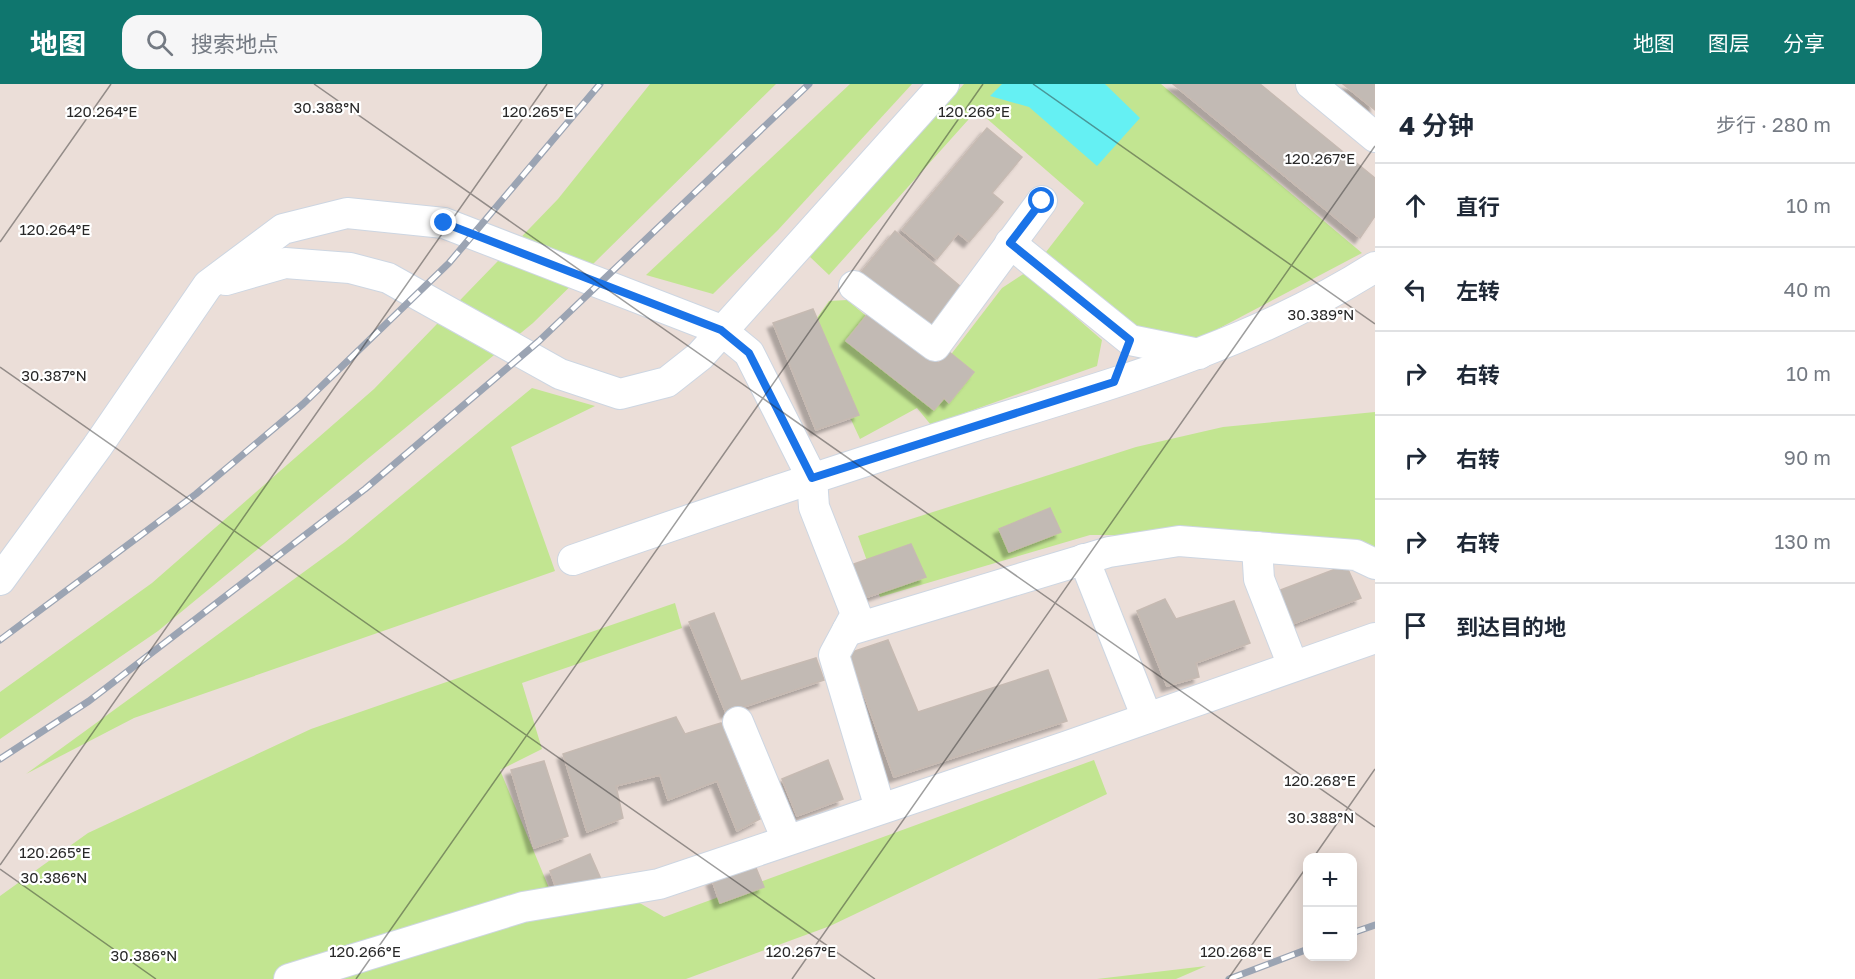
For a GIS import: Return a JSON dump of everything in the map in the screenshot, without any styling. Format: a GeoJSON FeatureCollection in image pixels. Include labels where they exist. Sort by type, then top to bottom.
{"type":"FeatureCollection","features":[{"type":"Feature","properties":{"kind":"street"},"geometry":{"type":"LineString","coordinates":[[208,285],[285,263],[350,268],[398,283],[560,374],[620,394],[667,382],[700,356],[944,84]]}},
{"type":"Feature","properties":{"kind":"street"},"geometry":{"type":"LineString","coordinates":[[1311,84],[1375,137]]}},
{"type":"Feature","properties":{"kind":"street"},"geometry":{"type":"LineString","coordinates":[[854,285],[935,346],[1042,201]]}},
{"type":"Feature","properties":{"kind":"street"},"geometry":{"type":"LineString","coordinates":[[0,580],[98,447],[208,285],[283,229],[347,213],[444,223],[721,330],[749,353],[812,478],[814,507],[856,614],[834,655],[880,808]]}},
{"type":"Feature","properties":{"kind":"street"},"geometry":{"type":"LineString","coordinates":[[1010,243],[1130,340],[1202,354]]}},
{"type":"Feature","properties":{"kind":"street"},"geometry":{"type":"LineString","coordinates":[[573,560],[812,478],[1202,354],[1330,296],[1375,267]]}},
{"type":"Feature","properties":{"kind":"street"},"geometry":{"type":"LineString","coordinates":[[1114,382],[1130,340]]}},
{"type":"Feature","properties":{"kind":"street"},"geometry":{"type":"LineString","coordinates":[[847,631],[1109,552],[1179,541],[1356,555],[1375,564]]}},
{"type":"Feature","properties":{"kind":"street"},"geometry":{"type":"LineString","coordinates":[[1257,547],[1259,579],[1293,666]]}},
{"type":"Feature","properties":{"kind":"street"},"geometry":{"type":"LineString","coordinates":[[1084,560],[1147,718]]}},
{"type":"Feature","properties":{"kind":"street"},"geometry":{"type":"LineString","coordinates":[[289,979],[523,907],[659,884],[1375,638]]}},
{"type":"Feature","properties":{"kind":"street"},"geometry":{"type":"LineString","coordinates":[[738,722],[787,840]]}},
{"type":"Feature","properties":{"kind":"green space"},"geometry":{"type":"Polygon","coordinates":[[[650,84],[776,84],[533,323],[158,631],[0,739],[0,692],[152,583],[374,389],[558,199],[650,84]]]}},
{"type":"Feature","properties":{"kind":"green space"},"geometry":{"type":"Polygon","coordinates":[[[850,84],[912,84],[778,230],[713,294],[646,275],[850,84]]]}},
{"type":"Feature","properties":{"kind":"green space"},"geometry":{"type":"Polygon","coordinates":[[[964,84],[1161,84],[1362,253],[1195,341],[1135,326],[1046,252],[1084,203],[977,110],[829,275],[809,256],[964,84]]]}},
{"type":"Feature","properties":{"kind":"green space"},"geometry":{"type":"Polygon","coordinates":[[[1025,273],[1102,340],[1097,366],[931,425],[917,408],[860,439],[809,329],[829,301],[847,300],[936,374],[1002,288],[1025,273]]]}},
{"type":"Feature","properties":{"kind":"green space"},"geometry":{"type":"Polygon","coordinates":[[[532,388],[595,406],[511,447],[555,571],[134,718],[26,774],[345,542],[532,388]]]}},
{"type":"Feature","properties":{"kind":"green space"},"geometry":{"type":"Polygon","coordinates":[[[1375,412],[1375,552],[1237,535],[1090,535],[880,597],[858,536],[1136,447],[1223,427],[1375,412]]]}},
{"type":"Feature","properties":{"kind":"green space"},"geometry":{"type":"Polygon","coordinates":[[[675,603],[682,628],[522,683],[542,749],[500,770],[559,912],[624,894],[664,917],[1094,760],[1107,794],[830,926],[686,979],[0,979],[0,896],[88,833],[311,729],[675,603]]]}},
{"type":"Feature","properties":{"kind":"green space"},"geometry":{"type":"Polygon","coordinates":[[[1206,966],[1176,979],[1097,979],[1206,966]]]}},
{"type":"Feature","properties":{"kind":"water"},"geometry":{"type":"Polygon","coordinates":[[[1002,84],[1105,84],[1140,118],[1097,166],[1029,107],[990,96],[1002,84]]]}},
{"type":"Feature","properties":{"kind":"building"},"geometry":{"type":"Polygon","coordinates":[[[1173,84],[1260,84],[1375,178],[1375,216],[1360,238],[1173,84]]]}},
{"type":"Feature","properties":{"kind":"building"},"geometry":{"type":"Polygon","coordinates":[[[1343,84],[1375,84],[1375,110],[1343,84]]]}},
{"type":"Feature","properties":{"kind":"building"},"geometry":{"type":"Polygon","coordinates":[[[987,128],[1022,157],[992,193],[1003,202],[969,242],[958,233],[937,259],[902,230],[987,128]]]}},
{"type":"Feature","properties":{"kind":"building"},"geometry":{"type":"Polygon","coordinates":[[[895,231],[967,292],[931,335],[859,275],[895,231]]]}},
{"type":"Feature","properties":{"kind":"building"},"geometry":{"type":"Polygon","coordinates":[[[813,309],[859,415],[816,430],[773,323],[813,309]]]}},
{"type":"Feature","properties":{"kind":"building"},"geometry":{"type":"Polygon","coordinates":[[[871,310],[939,363],[948,351],[974,372],[949,403],[944,398],[934,410],[846,341],[871,310]]]}},
{"type":"Feature","properties":{"kind":"building"},"geometry":{"type":"Polygon","coordinates":[[[1050,508],[1061,532],[1009,552],[999,529],[1050,508]]]}},
{"type":"Feature","properties":{"kind":"building"},"geometry":{"type":"Polygon","coordinates":[[[911,544],[926,577],[862,599],[851,565],[911,544]]]}},
{"type":"Feature","properties":{"kind":"building"},"geometry":{"type":"Polygon","coordinates":[[[1346,565],[1361,598],[1290,625],[1278,591],[1346,565]]]}},
{"type":"Feature","properties":{"kind":"building"},"geometry":{"type":"Polygon","coordinates":[[[1165,599],[1176,619],[1234,601],[1250,643],[1196,663],[1199,677],[1167,686],[1137,611],[1165,599]]]}},
{"type":"Feature","properties":{"kind":"building"},"geometry":{"type":"Polygon","coordinates":[[[714,613],[741,681],[816,658],[824,680],[726,713],[689,622],[714,613]]]}},
{"type":"Feature","properties":{"kind":"building"},"geometry":{"type":"Polygon","coordinates":[[[888,640],[918,712],[1048,670],[1067,721],[894,777],[849,653],[888,640]]]}},
{"type":"Feature","properties":{"kind":"building"},"geometry":{"type":"Polygon","coordinates":[[[676,717],[685,734],[721,723],[760,819],[737,831],[717,781],[668,800],[660,775],[616,786],[623,818],[587,832],[563,754],[676,717]]]}},
{"type":"Feature","properties":{"kind":"building"},"geometry":{"type":"Polygon","coordinates":[[[828,760],[843,799],[797,816],[782,779],[828,760]]]}},
{"type":"Feature","properties":{"kind":"building"},"geometry":{"type":"Polygon","coordinates":[[[544,761],[568,836],[534,848],[511,770],[544,761]]]}},
{"type":"Feature","properties":{"kind":"building"},"geometry":{"type":"Polygon","coordinates":[[[590,854],[601,879],[559,896],[550,871],[590,854]]]}},
{"type":"Feature","properties":{"kind":"building"},"geometry":{"type":"Polygon","coordinates":[[[754,863],[764,887],[720,903],[712,880],[754,863]]]}},
{"type":"Feature","properties":{"kind":"railway"},"geometry":{"type":"LineString","coordinates":[[0,640],[196,494],[303,404],[449,263],[600,84]]}},
{"type":"Feature","properties":{"kind":"railway"},"geometry":{"type":"LineString","coordinates":[[0,759],[89,701],[365,489],[539,341],[809,84]]}},
{"type":"Feature","properties":{"kind":"railway"},"geometry":{"type":"LineString","coordinates":[[1357,931],[1375,925]]}},
{"type":"Feature","properties":{"kind":"railway"},"geometry":{"type":"LineString","coordinates":[[1229,979],[1303,951]]}},
{"type":"Feature","properties":{"kind":"route"},"geometry":{"type":"LineString","coordinates":[[444,223],[721,330],[749,353],[812,478],[1114,382],[1130,340],[1010,243],[1042,201]]}}]}
